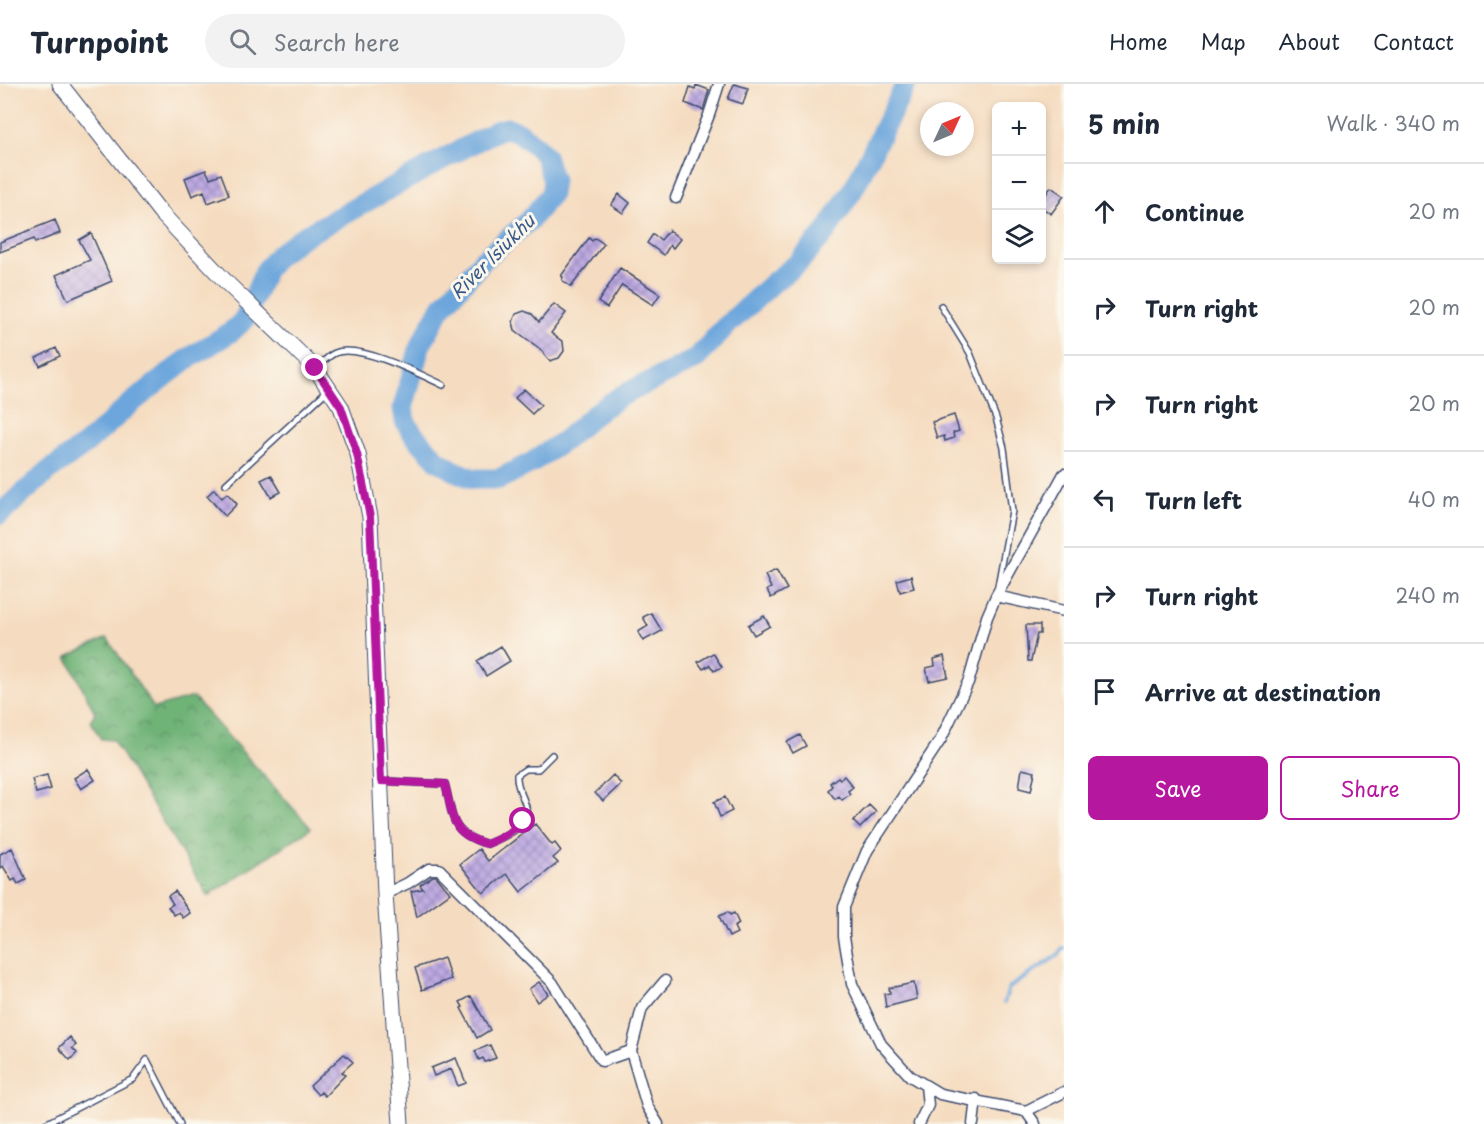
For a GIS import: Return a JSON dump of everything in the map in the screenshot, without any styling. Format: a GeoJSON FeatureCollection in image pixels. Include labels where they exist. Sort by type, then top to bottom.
{"type":"FeatureCollection","features":[{"type":"Feature","properties":{"kind":"main road"},"geometry":{"type":"LineString","coordinates":[[60,84],[161,213],[228,284],[315,368],[341,407],[357,454],[370,517],[385,894],[401,1124]]}},
{"type":"Feature","properties":{"kind":"street"},"geometry":{"type":"LineString","coordinates":[[676,198],[719,84]]}},
{"type":"Feature","properties":{"kind":"street"},"geometry":{"type":"LineString","coordinates":[[1064,474],[996,596],[987,617],[969,680],[941,739],[867,851],[844,907],[844,937],[852,984],[881,1044],[910,1076],[940,1094],[1026,1111],[1064,1092]]}},
{"type":"Feature","properties":{"kind":"street"},"geometry":{"type":"LineString","coordinates":[[996,596],[1064,611]]}},
{"type":"Feature","properties":{"kind":"street"},"geometry":{"type":"LineString","coordinates":[[385,894],[429,869],[439,869],[552,982],[602,1060],[631,1051]]}},
{"type":"Feature","properties":{"kind":"street"},"geometry":{"type":"LineString","coordinates":[[658,1124],[647,1106],[631,1051],[642,1008],[665,981]]}},
{"type":"Feature","properties":{"kind":"street"},"geometry":{"type":"LineString","coordinates":[[919,1124],[928,1105],[926,1086]]}},
{"type":"Feature","properties":{"kind":"street"},"geometry":{"type":"LineString","coordinates":[[973,1124],[976,1100]]}},
{"type":"Feature","properties":{"kind":"street"},"geometry":{"type":"LineString","coordinates":[[1026,1111],[1035,1124]]}},
{"type":"Feature","properties":{"kind":"lane"},"geometry":{"type":"LineString","coordinates":[[941,306],[970,353],[996,418],[1004,447],[1012,511],[996,596]]}},
{"type":"Feature","properties":{"kind":"lane"},"geometry":{"type":"LineString","coordinates":[[315,368],[335,353],[355,351],[395,364],[443,385]]}},
{"type":"Feature","properties":{"kind":"lane"},"geometry":{"type":"LineString","coordinates":[[226,484],[330,388]]}},
{"type":"Feature","properties":{"kind":"lane"},"geometry":{"type":"LineString","coordinates":[[381,781],[445,784],[456,826],[461,833],[487,844],[501,839],[523,821],[527,808],[516,782],[517,774],[526,769],[538,769],[552,755]]}},
{"type":"Feature","properties":{"kind":"lane"},"geometry":{"type":"LineString","coordinates":[[45,1124],[133,1078],[147,1060],[180,1124]]}},
{"type":"Feature","properties":{"kind":"green space"},"geometry":{"type":"Polygon","coordinates":[[[107,638],[154,708],[193,697],[311,828],[208,896],[113,740],[101,739],[90,721],[95,713],[67,657],[107,638]]]}},
{"type":"Feature","properties":{"kind":"building"},"geometry":{"type":"Polygon","coordinates":[[[734,84],[748,88],[743,104],[728,99],[734,84]]]}},
{"type":"Feature","properties":{"kind":"building"},"geometry":{"type":"Polygon","coordinates":[[[696,85],[709,90],[703,110],[685,103],[690,87],[695,89],[696,85]]]}},
{"type":"Feature","properties":{"kind":"building"},"geometry":{"type":"Polygon","coordinates":[[[206,170],[210,178],[221,174],[229,195],[208,203],[204,191],[192,196],[185,178],[206,170]]]}},
{"type":"Feature","properties":{"kind":"building"},"geometry":{"type":"Polygon","coordinates":[[[1051,187],[1064,196],[1051,214],[1046,210],[1046,194],[1051,187]]]}},
{"type":"Feature","properties":{"kind":"building"},"geometry":{"type":"Polygon","coordinates":[[[619,194],[630,203],[623,213],[611,205],[619,194]]]}},
{"type":"Feature","properties":{"kind":"building"},"geometry":{"type":"Polygon","coordinates":[[[55,220],[60,233],[35,243],[34,239],[0,252],[0,242],[55,220]]]}},
{"type":"Feature","properties":{"kind":"building"},"geometry":{"type":"Polygon","coordinates":[[[669,230],[680,239],[673,248],[670,245],[664,255],[647,243],[653,234],[661,240],[669,230]]]}},
{"type":"Feature","properties":{"kind":"building"},"geometry":{"type":"Polygon","coordinates":[[[91,233],[112,281],[68,300],[56,275],[90,260],[79,240],[91,233]]]}},
{"type":"Feature","properties":{"kind":"building"},"geometry":{"type":"Polygon","coordinates":[[[589,238],[592,241],[595,238],[604,244],[571,287],[562,280],[561,276],[589,238]]]}},
{"type":"Feature","properties":{"kind":"building"},"geometry":{"type":"Polygon","coordinates":[[[620,268],[660,294],[653,305],[622,285],[607,308],[598,302],[620,268]]]}},
{"type":"Feature","properties":{"kind":"building"},"geometry":{"type":"Polygon","coordinates":[[[554,304],[566,313],[551,333],[563,342],[564,351],[559,358],[550,361],[540,349],[515,330],[513,322],[516,314],[524,311],[532,314],[539,322],[554,304]]]}},
{"type":"Feature","properties":{"kind":"building"},"geometry":{"type":"Polygon","coordinates":[[[56,348],[60,356],[40,366],[36,358],[56,348]]]}},
{"type":"Feature","properties":{"kind":"building"},"geometry":{"type":"Polygon","coordinates":[[[524,389],[541,405],[532,414],[515,398],[524,389]]]}},
{"type":"Feature","properties":{"kind":"building"},"geometry":{"type":"Polygon","coordinates":[[[954,415],[959,431],[953,433],[954,438],[945,441],[944,436],[937,438],[932,422],[954,415]]]}},
{"type":"Feature","properties":{"kind":"building"},"geometry":{"type":"Polygon","coordinates":[[[271,475],[281,492],[271,497],[261,480],[271,475]]]}},
{"type":"Feature","properties":{"kind":"building"},"geometry":{"type":"Polygon","coordinates":[[[214,489],[222,498],[227,493],[237,504],[225,516],[207,496],[214,489]]]}},
{"type":"Feature","properties":{"kind":"building"},"geometry":{"type":"Polygon","coordinates":[[[776,570],[787,589],[771,598],[767,590],[771,588],[765,575],[776,570]]]}},
{"type":"Feature","properties":{"kind":"building"},"geometry":{"type":"Polygon","coordinates":[[[911,576],[914,588],[900,592],[897,580],[911,576]]]}},
{"type":"Feature","properties":{"kind":"building"},"geometry":{"type":"Polygon","coordinates":[[[651,613],[662,631],[643,641],[638,632],[648,626],[643,617],[651,613]]]}},
{"type":"Feature","properties":{"kind":"building"},"geometry":{"type":"Polygon","coordinates":[[[764,616],[770,626],[754,635],[748,625],[764,616]]]}},
{"type":"Feature","properties":{"kind":"building"},"geometry":{"type":"Polygon","coordinates":[[[1026,625],[1040,625],[1040,634],[1037,634],[1031,661],[1028,661],[1026,625]]]}},
{"type":"Feature","properties":{"kind":"building"},"geometry":{"type":"Polygon","coordinates":[[[501,646],[510,661],[486,676],[477,661],[501,646]]]}},
{"type":"Feature","properties":{"kind":"building"},"geometry":{"type":"Polygon","coordinates":[[[713,653],[722,667],[714,671],[710,665],[703,669],[698,662],[713,653]]]}},
{"type":"Feature","properties":{"kind":"building"},"geometry":{"type":"Polygon","coordinates":[[[944,656],[948,677],[929,681],[926,668],[935,666],[934,659],[944,656]]]}},
{"type":"Feature","properties":{"kind":"building"},"geometry":{"type":"Polygon","coordinates":[[[800,735],[806,746],[793,753],[787,742],[800,735]]]}},
{"type":"Feature","properties":{"kind":"building"},"geometry":{"type":"Polygon","coordinates":[[[88,769],[95,780],[81,789],[74,778],[88,769]]]}},
{"type":"Feature","properties":{"kind":"building"},"geometry":{"type":"Polygon","coordinates":[[[1022,769],[1035,772],[1031,791],[1019,788],[1022,769]]]}},
{"type":"Feature","properties":{"kind":"building"},"geometry":{"type":"Polygon","coordinates":[[[47,775],[51,789],[36,793],[32,779],[47,775]]]}},
{"type":"Feature","properties":{"kind":"building"},"geometry":{"type":"Polygon","coordinates":[[[613,775],[621,784],[603,801],[595,793],[613,775]]]}},
{"type":"Feature","properties":{"kind":"building"},"geometry":{"type":"Polygon","coordinates":[[[844,776],[853,787],[848,791],[850,794],[842,800],[839,796],[835,799],[828,790],[832,786],[830,783],[844,776]]]}},
{"type":"Feature","properties":{"kind":"building"},"geometry":{"type":"Polygon","coordinates":[[[725,797],[732,811],[720,817],[714,802],[725,797]]]}},
{"type":"Feature","properties":{"kind":"building"},"geometry":{"type":"Polygon","coordinates":[[[869,805],[876,812],[860,828],[853,821],[869,805]]]}},
{"type":"Feature","properties":{"kind":"building"},"geometry":{"type":"Polygon","coordinates":[[[535,824],[552,845],[555,843],[561,851],[553,858],[558,863],[521,892],[507,874],[483,893],[460,864],[479,849],[488,861],[535,824]]]}},
{"type":"Feature","properties":{"kind":"building"},"geometry":{"type":"Polygon","coordinates":[[[12,848],[26,880],[18,884],[15,879],[12,881],[3,866],[0,868],[0,854],[12,848]]]}},
{"type":"Feature","properties":{"kind":"building"},"geometry":{"type":"Polygon","coordinates":[[[436,876],[450,893],[417,917],[411,891],[423,889],[420,885],[436,876]]]}},
{"type":"Feature","properties":{"kind":"building"},"geometry":{"type":"Polygon","coordinates":[[[175,891],[190,913],[183,918],[179,912],[174,915],[168,907],[173,904],[168,896],[175,891]]]}},
{"type":"Feature","properties":{"kind":"building"},"geometry":{"type":"Polygon","coordinates":[[[728,912],[730,915],[734,913],[739,924],[734,927],[737,933],[729,937],[719,916],[728,912]]]}},
{"type":"Feature","properties":{"kind":"building"},"geometry":{"type":"Polygon","coordinates":[[[444,958],[451,979],[422,990],[415,968],[444,958]]]}},
{"type":"Feature","properties":{"kind":"building"},"geometry":{"type":"Polygon","coordinates":[[[539,982],[548,994],[537,1002],[529,989],[539,982]]]}},
{"type":"Feature","properties":{"kind":"building"},"geometry":{"type":"Polygon","coordinates":[[[914,983],[917,999],[886,1007],[884,994],[890,993],[889,988],[914,983]]]}},
{"type":"Feature","properties":{"kind":"building"},"geometry":{"type":"Polygon","coordinates":[[[471,996],[490,1030],[477,1038],[460,1002],[471,996]]]}},
{"type":"Feature","properties":{"kind":"building"},"geometry":{"type":"Polygon","coordinates":[[[70,1037],[76,1045],[72,1048],[77,1053],[70,1060],[59,1048],[70,1037]]]}},
{"type":"Feature","properties":{"kind":"building"},"geometry":{"type":"Polygon","coordinates":[[[490,1045],[496,1058],[485,1062],[483,1058],[479,1060],[475,1051],[490,1045]]]}},
{"type":"Feature","properties":{"kind":"building"},"geometry":{"type":"Polygon","coordinates":[[[344,1054],[353,1062],[342,1072],[345,1075],[325,1096],[321,1092],[318,1095],[310,1086],[344,1054]]]}},
{"type":"Feature","properties":{"kind":"building"},"geometry":{"type":"Polygon","coordinates":[[[456,1058],[466,1083],[458,1086],[451,1069],[434,1076],[431,1068],[456,1058]]]}},
{"type":"Feature","properties":{"kind":"waterway","name":"River Isiukhu"},"geometry":{"type":"LineString","coordinates":[[0,514],[47,472],[86,444],[129,405],[186,360],[231,332],[244,320],[265,271],[278,255],[301,238],[443,159],[498,130],[508,128],[520,133],[545,156],[553,181],[551,194],[529,221],[484,259],[441,308],[420,346],[403,408],[405,421],[413,434],[438,461],[474,479],[499,479],[531,463],[565,440],[597,412],[621,396],[696,359],[723,329],[798,263],[825,233],[854,188],[906,84]]}},
{"type":"Feature","properties":{"kind":"waterway"},"geometry":{"type":"LineString","coordinates":[[1004,1003],[1009,988],[1058,955],[1064,948]]}},
{"type":"Feature","properties":{"kind":"route"},"geometry":{"type":"LineString","coordinates":[[315,368],[341,407],[357,454],[370,517],[381,781],[445,784],[456,826],[461,833],[487,844],[501,839],[523,821]]}}]}
